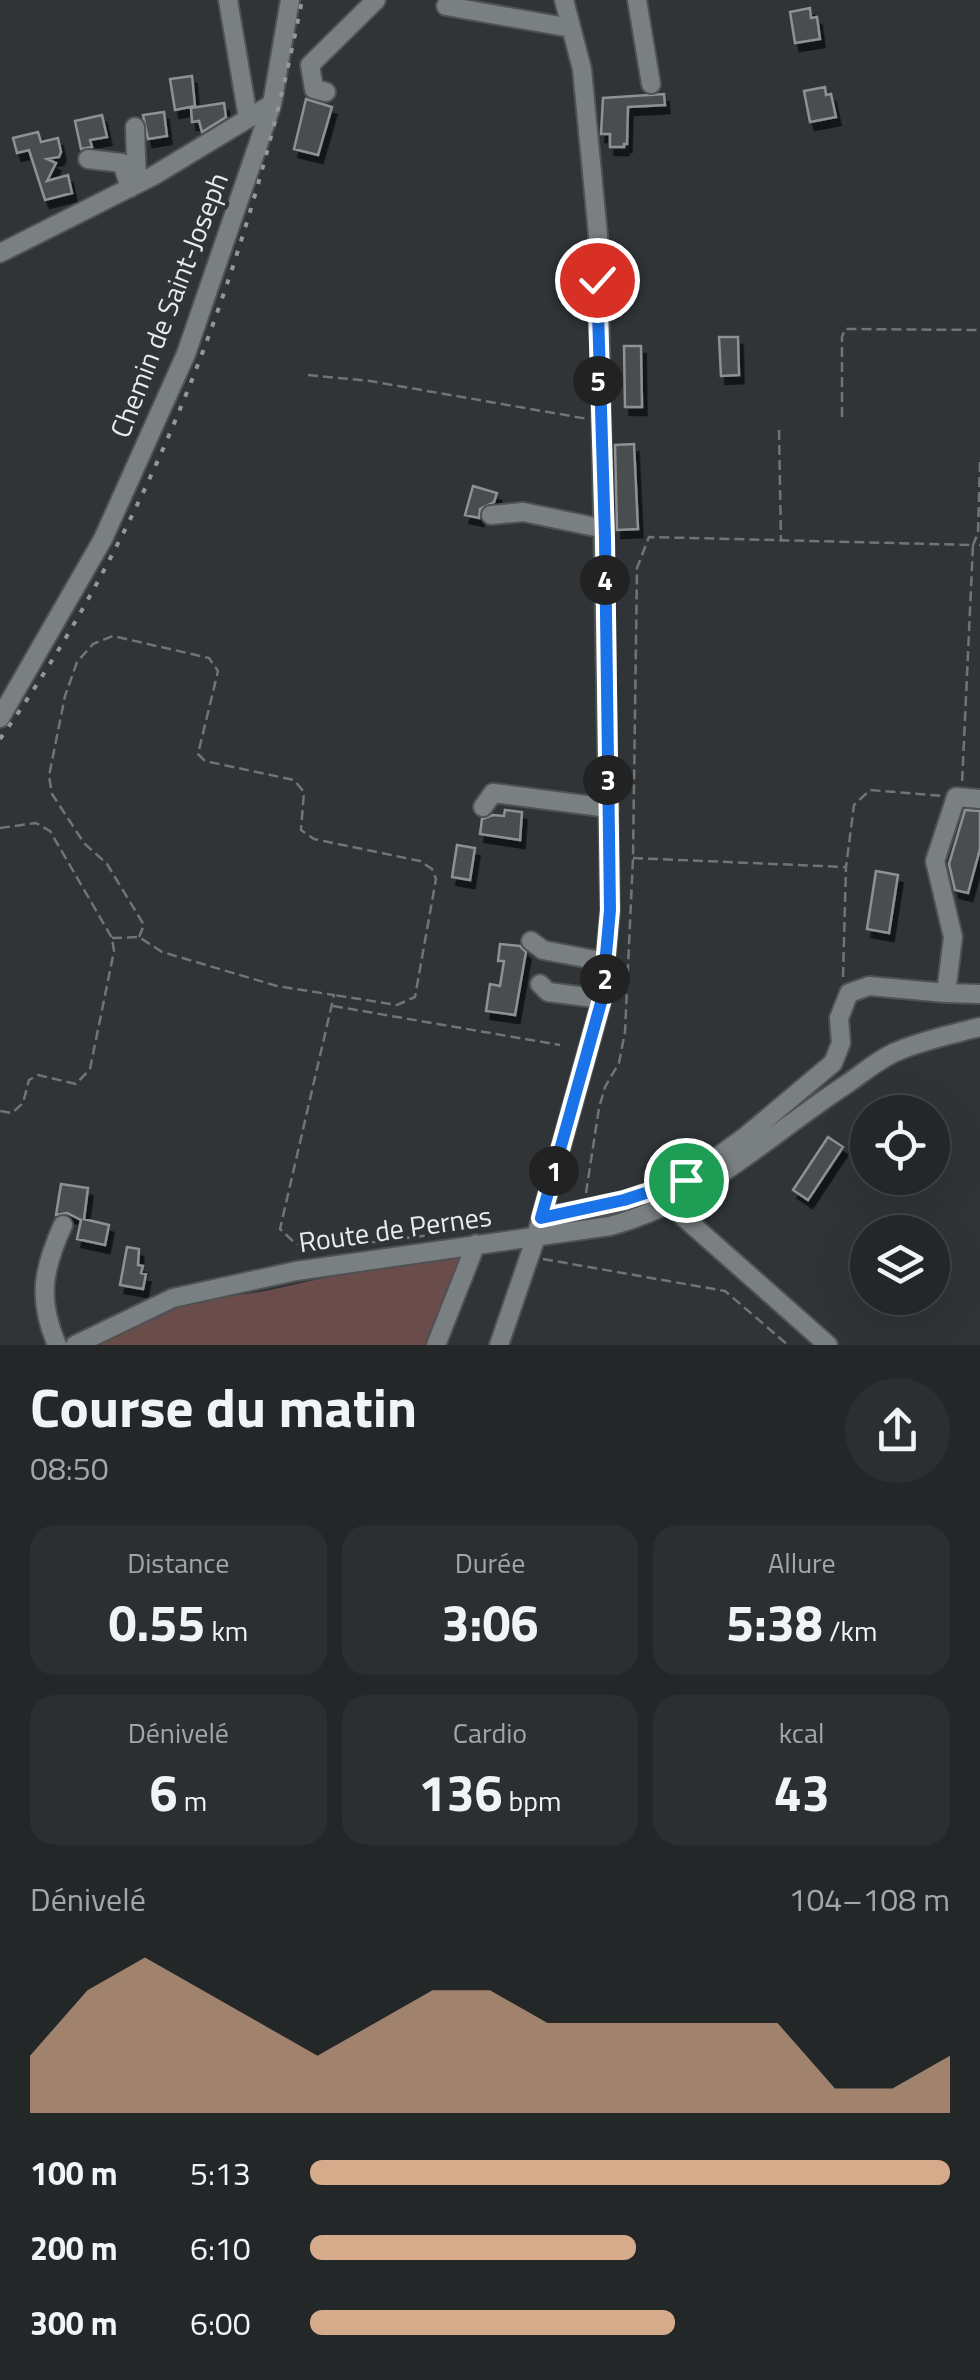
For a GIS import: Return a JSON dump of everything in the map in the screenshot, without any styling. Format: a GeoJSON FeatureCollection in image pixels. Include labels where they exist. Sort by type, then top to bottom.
{"type":"FeatureCollection","features":[{"type":"Feature","properties":{"kind":"street"},"geometry":{"type":"LineString","coordinates":[[228,0],[248,118]]}},
{"type":"Feature","properties":{"kind":"street","name":"Chemin de Saint-Joseph"},"geometry":{"type":"LineString","coordinates":[[0,718],[104,539],[186,354],[272,104],[290,0]]}},
{"type":"Feature","properties":{"kind":"street"},"geometry":{"type":"LineString","coordinates":[[326,92],[314,89],[310,65],[376,0]]}},
{"type":"Feature","properties":{"kind":"street"},"geometry":{"type":"LineString","coordinates":[[499,1345],[536,1237],[602,999],[610,910],[598,235],[582,69],[564,0]]}},
{"type":"Feature","properties":{"kind":"street"},"geometry":{"type":"LineString","coordinates":[[637,0],[651,84]]}},
{"type":"Feature","properties":{"kind":"street"},"geometry":{"type":"LineString","coordinates":[[446,6],[571,28]]}},
{"type":"Feature","properties":{"kind":"street"},"geometry":{"type":"LineString","coordinates":[[0,253],[133,186],[272,104]]}},
{"type":"Feature","properties":{"kind":"street"},"geometry":{"type":"LineString","coordinates":[[133,186],[134,127]]}},
{"type":"Feature","properties":{"kind":"street"},"geometry":{"type":"LineString","coordinates":[[88,159],[122,162],[133,186]]}},
{"type":"Feature","properties":{"kind":"street"},"geometry":{"type":"LineString","coordinates":[[492,515],[522,512],[605,529]]}},
{"type":"Feature","properties":{"kind":"street"},"geometry":{"type":"LineString","coordinates":[[483,808],[492,793],[609,808]]}},
{"type":"Feature","properties":{"kind":"street"},"geometry":{"type":"LineString","coordinates":[[946,993],[953,937],[935,861],[956,797],[980,800]]}},
{"type":"Feature","properties":{"kind":"street"},"geometry":{"type":"LineString","coordinates":[[531,941],[543,950],[606,962]]}},
{"type":"Feature","properties":{"kind":"street"},"geometry":{"type":"LineString","coordinates":[[540,984],[548,992],[602,999]]}},
{"type":"Feature","properties":{"kind":"street"},"geometry":{"type":"LineString","coordinates":[[541,1218],[624,1200],[686,1180],[746,1136],[832,1063],[841,1043],[839,1018],[849,992],[868,986],[980,994]]}},
{"type":"Feature","properties":{"kind":"street","name":"Route de Pernes"},"geometry":{"type":"LineString","coordinates":[[75,1345],[173,1298],[296,1270],[610,1226],[671,1206],[730,1170],[810,1108],[896,1052],[980,1027]]}},
{"type":"Feature","properties":{"kind":"street"},"geometry":{"type":"LineString","coordinates":[[671,1206],[828,1345]]}},
{"type":"Feature","properties":{"kind":"street"},"geometry":{"type":"LineString","coordinates":[[57,1345],[43,1301],[47,1260],[62,1224]]}},
{"type":"Feature","properties":{"kind":"street"},"geometry":{"type":"LineString","coordinates":[[436,1345],[476,1244]]}},
{"type":"Feature","properties":{"kind":"path"},"geometry":{"type":"LineString","coordinates":[[842,417],[842,336],[846,328],[980,330]]}},
{"type":"Feature","properties":{"kind":"path"},"geometry":{"type":"LineString","coordinates":[[308,375],[370,381],[599,421]]}},
{"type":"Feature","properties":{"kind":"path"},"geometry":{"type":"LineString","coordinates":[[779,430],[781,543]]}},
{"type":"Feature","properties":{"kind":"path"},"geometry":{"type":"LineString","coordinates":[[849,992],[842,976],[846,867],[854,805],[870,790],[956,797],[963,781],[980,462]]}},
{"type":"Feature","properties":{"kind":"path"},"geometry":{"type":"LineString","coordinates":[[583,1209],[599,1108],[605,1087],[619,1063],[625,1032],[633,858],[636,568],[649,537],[980,545]]}},
{"type":"Feature","properties":{"kind":"path"},"geometry":{"type":"LineString","coordinates":[[112,938],[139,937],[162,952],[277,986],[398,1005],[415,997],[436,880],[432,869],[420,860],[314,839],[301,830],[304,792],[294,780],[205,760],[198,754],[218,671],[209,658],[113,636],[94,644],[77,662],[65,696],[49,776],[52,794],[84,844],[106,864],[135,908],[144,925],[139,937]]}},
{"type":"Feature","properties":{"kind":"path"},"geometry":{"type":"LineString","coordinates":[[0,828],[36,823],[50,831],[112,938],[114,952],[90,1070],[76,1084],[38,1076],[29,1080],[23,1103],[12,1113],[0,1111]]}},
{"type":"Feature","properties":{"kind":"path"},"geometry":{"type":"LineString","coordinates":[[633,858],[846,867]]}},
{"type":"Feature","properties":{"kind":"path"},"geometry":{"type":"LineString","coordinates":[[334,995],[280,1229],[295,1244],[309,1250],[444,1233]]}},
{"type":"Feature","properties":{"kind":"path"},"geometry":{"type":"LineString","coordinates":[[332,1006],[560,1045]]}},
{"type":"Feature","properties":{"kind":"path"},"geometry":{"type":"LineString","coordinates":[[529,1257],[725,1290],[788,1345]]}},
{"type":"Feature","properties":{"kind":"shaded area"},"geometry":{"type":"Polygon","coordinates":[[[462,1258],[428,1345],[97,1345],[99,1339],[163,1311],[201,1300],[266,1291],[350,1272],[462,1258]]]}},
{"type":"Feature","properties":{"kind":"building"},"geometry":{"type":"Polygon","coordinates":[[[810,8],[811,18],[817,17],[820,39],[795,43],[790,12],[810,8]]]}},
{"type":"Feature","properties":{"kind":"building"},"geometry":{"type":"Polygon","coordinates":[[[192,76],[195,106],[175,110],[170,79],[192,76]]]}},
{"type":"Feature","properties":{"kind":"building"},"geometry":{"type":"Polygon","coordinates":[[[825,87],[826,95],[831,94],[836,117],[810,122],[804,91],[825,87]]]}},
{"type":"Feature","properties":{"kind":"building"},"geometry":{"type":"Polygon","coordinates":[[[664,94],[665,105],[628,107],[627,144],[610,147],[610,134],[601,134],[603,98],[664,94]]]}},
{"type":"Feature","properties":{"kind":"building"},"geometry":{"type":"Polygon","coordinates":[[[306,99],[332,107],[318,155],[294,149],[306,99]]]}},
{"type":"Feature","properties":{"kind":"building"},"geometry":{"type":"Polygon","coordinates":[[[224,103],[226,117],[202,132],[199,121],[192,122],[191,108],[224,103]]]}},
{"type":"Feature","properties":{"kind":"building"},"geometry":{"type":"Polygon","coordinates":[[[164,112],[167,136],[148,139],[143,115],[164,112]]]}},
{"type":"Feature","properties":{"kind":"building"},"geometry":{"type":"Polygon","coordinates":[[[102,115],[107,137],[90,140],[92,147],[81,149],[75,121],[102,115]]]}},
{"type":"Feature","properties":{"kind":"building"},"geometry":{"type":"Polygon","coordinates":[[[38,132],[41,142],[58,138],[61,152],[59,157],[47,159],[56,163],[47,181],[68,175],[72,193],[45,200],[29,150],[17,153],[13,138],[38,132]]]}},
{"type":"Feature","properties":{"kind":"building"},"geometry":{"type":"Polygon","coordinates":[[[719,337],[738,337],[739,375],[721,376],[719,337]]]}},
{"type":"Feature","properties":{"kind":"building"},"geometry":{"type":"Polygon","coordinates":[[[624,346],[641,346],[642,407],[625,407],[624,346]]]}},
{"type":"Feature","properties":{"kind":"building"},"geometry":{"type":"Polygon","coordinates":[[[634,444],[638,529],[617,530],[615,445],[634,444]]]}},
{"type":"Feature","properties":{"kind":"building"},"geometry":{"type":"Polygon","coordinates":[[[473,486],[497,493],[494,502],[480,509],[479,518],[465,515],[473,486]]]}},
{"type":"Feature","properties":{"kind":"building"},"geometry":{"type":"Polygon","coordinates":[[[505,810],[522,812],[520,840],[480,834],[482,819],[504,816],[505,810]]]}},
{"type":"Feature","properties":{"kind":"building"},"geometry":{"type":"Polygon","coordinates":[[[965,810],[980,811],[980,849],[968,893],[955,890],[949,864],[965,810]]]}},
{"type":"Feature","properties":{"kind":"building"},"geometry":{"type":"Polygon","coordinates":[[[457,845],[475,848],[470,880],[452,877],[457,845]]]}},
{"type":"Feature","properties":{"kind":"building"},"geometry":{"type":"Polygon","coordinates":[[[876,871],[898,875],[889,933],[867,929],[876,871]]]}},
{"type":"Feature","properties":{"kind":"building"},"geometry":{"type":"Polygon","coordinates":[[[500,944],[520,946],[526,952],[515,1015],[486,1011],[490,984],[500,986],[504,961],[498,961],[500,944]]]}},
{"type":"Feature","properties":{"kind":"building"},"geometry":{"type":"Polygon","coordinates":[[[828,1137],[843,1147],[808,1200],[793,1190],[828,1137]]]}},
{"type":"Feature","properties":{"kind":"building"},"geometry":{"type":"Polygon","coordinates":[[[61,1184],[88,1188],[84,1219],[109,1225],[105,1245],[77,1239],[81,1220],[67,1213],[56,1215],[61,1184]]]}},
{"type":"Feature","properties":{"kind":"building"},"geometry":{"type":"Polygon","coordinates":[[[127,1247],[139,1249],[138,1265],[143,1266],[141,1273],[146,1274],[143,1289],[120,1285],[127,1247]]]}},
{"type":"Feature","properties":{"kind":"railway"},"geometry":{"type":"LineString","coordinates":[[0,739],[105,568],[190,386],[255,195],[302,0]]}},
{"type":"Feature","properties":{"kind":"route"},"geometry":{"type":"LineString","coordinates":[[597,280],[610,910],[602,999],[541,1218],[624,1200],[686,1180]]}}]}
